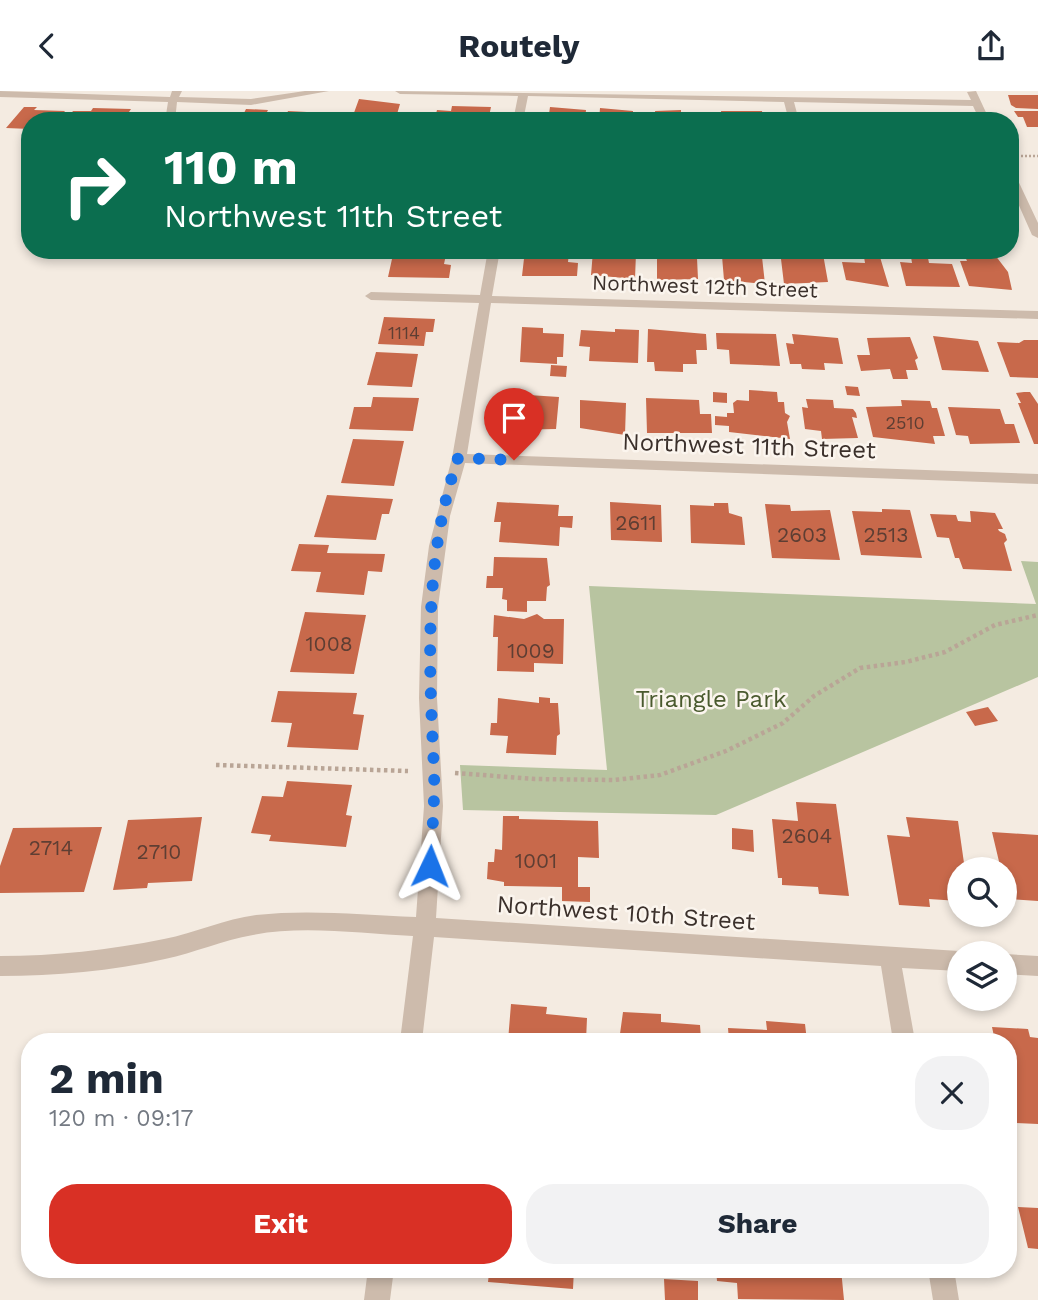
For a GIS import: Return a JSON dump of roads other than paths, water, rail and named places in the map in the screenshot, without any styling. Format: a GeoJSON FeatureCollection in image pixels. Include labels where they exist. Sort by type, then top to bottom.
{"type":"FeatureCollection","features":[{"type":"Feature","properties":{"kind":"street"},"geometry":{"type":"LineString","coordinates":[[0,94],[175,95],[251,101],[324,91]]}},
{"type":"Feature","properties":{"kind":"street"},"geometry":{"type":"LineString","coordinates":[[400,91],[977,103]]}},
{"type":"Feature","properties":{"kind":"street"},"geometry":{"type":"LineString","coordinates":[[971,91],[981,112]]}},
{"type":"Feature","properties":{"kind":"street"},"geometry":{"type":"LineString","coordinates":[[520,112],[523,92]]}},
{"type":"Feature","properties":{"kind":"street"},"geometry":{"type":"LineString","coordinates":[[788,99],[792,112]]}},
{"type":"Feature","properties":{"kind":"street"},"geometry":{"type":"LineString","coordinates":[[1019,194],[1038,235]]}},
{"type":"Feature","properties":{"kind":"street"},"geometry":{"type":"LineString","coordinates":[[412,1033],[425,927],[434,772],[428,697],[429,630],[436,554],[449,485],[458,458],[493,259]]}},
{"type":"Feature","properties":{"kind":"street","name":"Northwest 12th Street"},"geometry":{"type":"LineString","coordinates":[[371,296],[1038,315]]}},
{"type":"Feature","properties":{"kind":"street","name":"Northwest 11th Street"},"geometry":{"type":"LineString","coordinates":[[458,458],[1038,479]]}},
{"type":"Feature","properties":{"kind":"street","name":"Northwest 10th Street"},"geometry":{"type":"LineString","coordinates":[[0,966],[44,966],[105,960],[166,949],[253,925],[291,922],[425,927],[947,960]]}},
{"type":"Feature","properties":{"kind":"street"},"geometry":{"type":"LineString","coordinates":[[890,957],[903,1033]]}},
{"type":"Feature","properties":{"kind":"street"},"geometry":{"type":"LineString","coordinates":[[1017,965],[1038,966]]}},
{"type":"Feature","properties":{"kind":"street"},"geometry":{"type":"LineString","coordinates":[[377,1300],[380,1278]]}},
{"type":"Feature","properties":{"kind":"street"},"geometry":{"type":"LineString","coordinates":[[942,1278],[946,1300]]}},
{"type":"Feature","properties":{"kind":"park label","name":"Triangle Park"},"geometry":{"type":"Point","coordinates":[711,699]}}]}
